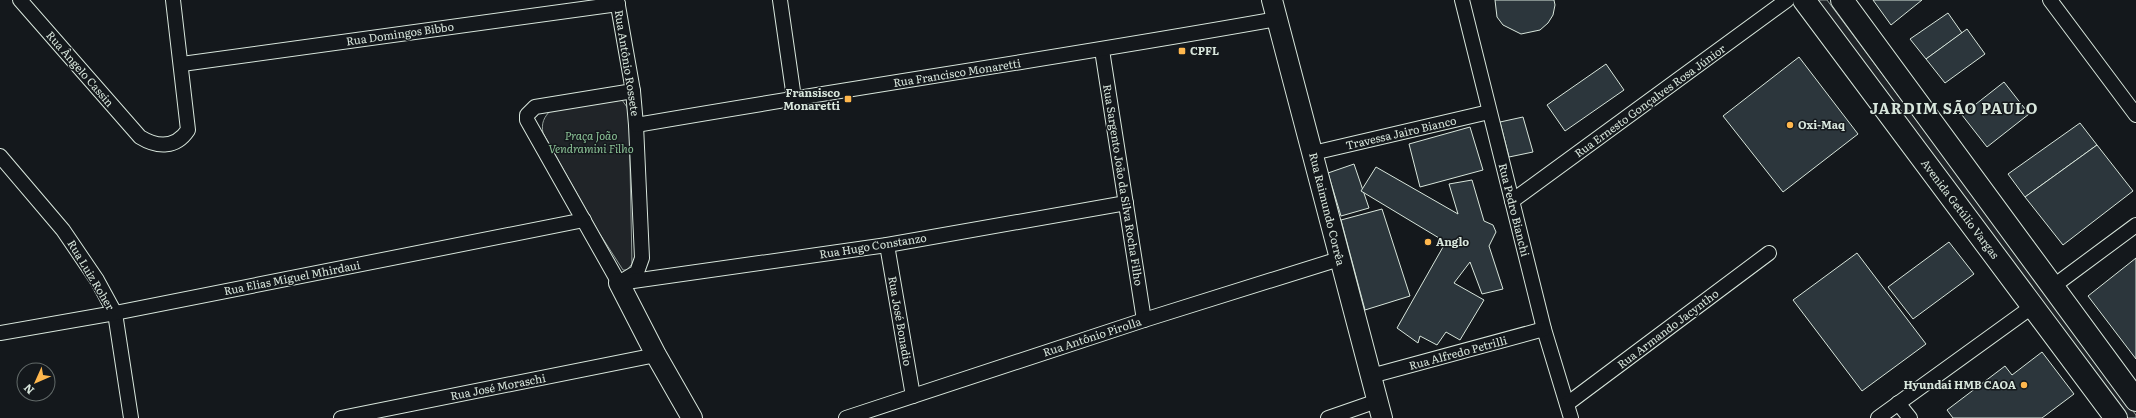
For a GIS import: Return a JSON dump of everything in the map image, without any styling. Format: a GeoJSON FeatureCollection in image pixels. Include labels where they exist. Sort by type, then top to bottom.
{"type":"FeatureCollection","features":[{"type":"Feature","properties":{"kind":"main road","name":"Rua Raimundo Corrêa"},"geometry":{"type":"LineString","coordinates":[[1272,0],[1313,153],[1339,259],[1380,409]]}},
{"type":"Feature","properties":{"kind":"main road","name":"Avenida Getúlio Vargas"},"geometry":{"type":"LineString","coordinates":[[1804,0],[2116,418]]}},
{"type":"Feature","properties":{"kind":"main road"},"geometry":{"type":"LineString","coordinates":[[1842,0],[2051,288],[2136,400]]}},
{"type":"Feature","properties":{"kind":"main road"},"geometry":{"type":"LineString","coordinates":[[619,283],[656,355],[692,418]]}},
{"type":"Feature","properties":{"kind":"street","name":"Rua Ângelo Cassin"},"geometry":{"type":"LineString","coordinates":[[20,0],[140,137],[153,144],[164,145],[179,141],[188,130],[182,64]]}},
{"type":"Feature","properties":{"kind":"street"},"geometry":{"type":"LineString","coordinates":[[173,0],[182,64]]}},
{"type":"Feature","properties":{"kind":"street"},"geometry":{"type":"LineString","coordinates":[[780,0],[794,98]]}},
{"type":"Feature","properties":{"kind":"street","name":"Rua Pedro Bianchi"},"geometry":{"type":"LineString","coordinates":[[1462,0],[1544,329],[1571,418]]}},
{"type":"Feature","properties":{"kind":"street","name":"Rua Ernesto Gonçalves Rosa Júnior"},"geometry":{"type":"LineString","coordinates":[[1512,201],[1787,0]]}},
{"type":"Feature","properties":{"kind":"street"},"geometry":{"type":"LineString","coordinates":[[2050,0],[2136,115]]}},
{"type":"Feature","properties":{"kind":"street","name":"Rua Domingos Bibbo"},"geometry":{"type":"LineString","coordinates":[[182,64],[618,2]]}},
{"type":"Feature","properties":{"kind":"street","name":"Rua Antônio Rossete"},"geometry":{"type":"LineString","coordinates":[[618,2],[633,91],[636,125],[641,263],[637,272],[619,283]]}},
{"type":"Feature","properties":{"kind":"street","name":"Rua Francisco Monaretti"},"geometry":{"type":"LineString","coordinates":[[636,125],[794,98],[1102,50],[1277,19]]}},
{"type":"Feature","properties":{"kind":"street","name":"Rua Sargento João da Silva Rocha Filho"},"geometry":{"type":"LineString","coordinates":[[1102,50],[1144,320]]}},
{"type":"Feature","properties":{"kind":"street"},"geometry":{"type":"LineString","coordinates":[[619,283],[529,123],[527,115],[535,107],[633,91]]}},
{"type":"Feature","properties":{"kind":"street","name":"Travessa Jairo Bianco"},"geometry":{"type":"LineString","coordinates":[[1313,153],[1489,112]]}},
{"type":"Feature","properties":{"kind":"street","name":"Rua Luiz Roher"},"geometry":{"type":"LineString","coordinates":[[0,156],[63,230],[97,280],[115,313],[131,418]]}},
{"type":"Feature","properties":{"kind":"street","name":"Rua Hugo Constanzo"},"geometry":{"type":"LineString","coordinates":[[619,283],[887,245],[1126,203]]}},
{"type":"Feature","properties":{"kind":"street","name":"Rua Elias Miguel Mhirdaui"},"geometry":{"type":"LineString","coordinates":[[0,333],[115,313],[584,220]]}},
{"type":"Feature","properties":{"kind":"street"},"geometry":{"type":"LineString","coordinates":[[2051,288],[2136,225]]}},
{"type":"Feature","properties":{"kind":"street","name":"Rua José Bonadio"},"geometry":{"type":"LineString","coordinates":[[887,245],[913,396]]}},
{"type":"Feature","properties":{"kind":"street","name":"Rua Armando Jacyntho"},"geometry":{"type":"LineString","coordinates":[[1567,404],[1769,253]]}},
{"type":"Feature","properties":{"kind":"street","name":"Rua Antônio Pirolla"},"geometry":{"type":"LineString","coordinates":[[846,418],[1144,320],[1339,259]]}},
{"type":"Feature","properties":{"kind":"street"},"geometry":{"type":"LineString","coordinates":[[1878,418],[2033,306]]}},
{"type":"Feature","properties":{"kind":"street","name":"Rua Alfredo Petrilli"},"geometry":{"type":"LineString","coordinates":[[1371,376],[1544,329]]}},
{"type":"Feature","properties":{"kind":"street","name":"Rua José Moraschi"},"geometry":{"type":"LineString","coordinates":[[341,418],[656,355]]}},
{"type":"Feature","properties":{"kind":"street"},"geometry":{"type":"LineString","coordinates":[[1898,403],[1910,418]]}},
{"type":"Feature","properties":{"kind":"street"},"geometry":{"type":"LineString","coordinates":[[1328,418],[1380,409]]}},
{"type":"Feature","properties":{"kind":"green space"},"geometry":{"type":"Polygon","coordinates":[[[1816,0],[1827,0],[2136,415],[2136,418],[2127,418],[1816,0]]]}},
{"type":"Feature","properties":{"kind":"green space","name":"Praça João Vendramini Filho"},"geometry":{"type":"Polygon","coordinates":[[[622,100],[627,107],[629,115],[632,264],[627,270],[623,270],[598,231],[542,129],[544,120],[551,110],[622,100]]]}},
{"type":"Feature","properties":{"kind":"building"},"geometry":{"type":"Polygon","coordinates":[[[1495,0],[1554,0],[1555,5],[1553,15],[1548,23],[1540,30],[1521,34],[1503,25],[1497,17],[1495,0]]]}},
{"type":"Feature","properties":{"kind":"building"},"geometry":{"type":"Polygon","coordinates":[[[1873,0],[1922,0],[1891,25],[1873,0]]]}},
{"type":"Feature","properties":{"kind":"building"},"geometry":{"type":"Polygon","coordinates":[[[1948,13],[1962,33],[1926,59],[1910,39],[1948,13]]]}},
{"type":"Feature","properties":{"kind":"building"},"geometry":{"type":"Polygon","coordinates":[[[1967,29],[1985,54],[1945,83],[1926,59],[1967,29]]]}},
{"type":"Feature","properties":{"kind":"building","name":"Oxi-Maq"},"geometry":{"type":"Polygon","coordinates":[[[1799,57],[1858,134],[1783,192],[1723,116],[1799,57]]]}},
{"type":"Feature","properties":{"kind":"building"},"geometry":{"type":"Polygon","coordinates":[[[1606,64],[1624,90],[1565,131],[1547,105],[1606,64]]]}},
{"type":"Feature","properties":{"kind":"building"},"geometry":{"type":"Polygon","coordinates":[[[2004,82],[2029,114],[1987,147],[1962,115],[2004,82]]]}},
{"type":"Feature","properties":{"kind":"building"},"geometry":{"type":"Polygon","coordinates":[[[1523,117],[1533,152],[1509,157],[1500,122],[1523,117]]]}},
{"type":"Feature","properties":{"kind":"building"},"geometry":{"type":"Polygon","coordinates":[[[2080,123],[2097,145],[2025,197],[2008,174],[2080,123]]]}},
{"type":"Feature","properties":{"kind":"building"},"geometry":{"type":"Polygon","coordinates":[[[1470,127],[1483,170],[1420,187],[1409,144],[1470,127]]]}},
{"type":"Feature","properties":{"kind":"building"},"geometry":{"type":"Polygon","coordinates":[[[2097,145],[2133,191],[2063,245],[2025,197],[2097,145]]]}},
{"type":"Feature","properties":{"kind":"building"},"geometry":{"type":"Polygon","coordinates":[[[1354,164],[1369,208],[1341,216],[1328,173],[1354,164]]]}},
{"type":"Feature","properties":{"kind":"building"},"geometry":{"type":"Polygon","coordinates":[[[1376,167],[1458,214],[1449,184],[1472,180],[1484,221],[1493,225],[1496,232],[1489,246],[1503,289],[1482,294],[1470,262],[1454,283],[1484,300],[1460,340],[1446,332],[1437,345],[1420,336],[1418,343],[1397,328],[1443,247],[1439,238],[1361,191],[1376,167]]]}},
{"type":"Feature","properties":{"kind":"building"},"geometry":{"type":"Polygon","coordinates":[[[1382,209],[1410,296],[1365,310],[1341,220],[1382,209]]]}},
{"type":"Feature","properties":{"kind":"building"},"geometry":{"type":"Polygon","coordinates":[[[1949,242],[1974,274],[1913,319],[1888,287],[1949,242]]]}},
{"type":"Feature","properties":{"kind":"building"},"geometry":{"type":"Polygon","coordinates":[[[1857,253],[1926,344],[1862,391],[1793,300],[1857,253]]]}},
{"type":"Feature","properties":{"kind":"building"},"geometry":{"type":"Polygon","coordinates":[[[2136,258],[2136,359],[2088,296],[2136,258]]]}},
{"type":"Feature","properties":{"kind":"building","name":"Hyundai HMB CAOA"},"geometry":{"type":"Polygon","coordinates":[[[2042,352],[2074,394],[2042,418],[1953,418],[1947,410],[2005,366],[2012,375],[2042,352]]]}},
{"type":"Feature","properties":{"kind":"place","name":"CPFL"},"geometry":{"type":"Point","coordinates":[1182,51]}},
{"type":"Feature","properties":{"kind":"place","name":"Fransisco Monaretti"},"geometry":{"type":"Point","coordinates":[848,99]}},
{"type":"Feature","properties":{"kind":"place","name":"Oxi-Maq"},"geometry":{"type":"Point","coordinates":[1790,125]}},
{"type":"Feature","properties":{"kind":"place","name":"Anglo"},"geometry":{"type":"Point","coordinates":[1428,242]}},
{"type":"Feature","properties":{"kind":"place","name":"Hyundai HMB CAOA"},"geometry":{"type":"Point","coordinates":[2024,385]}},
{"type":"Feature","properties":{"kind":"district","name":"JARDIM SÃO PAULO"},"geometry":{"type":"Point","coordinates":[1954,109]}}]}
